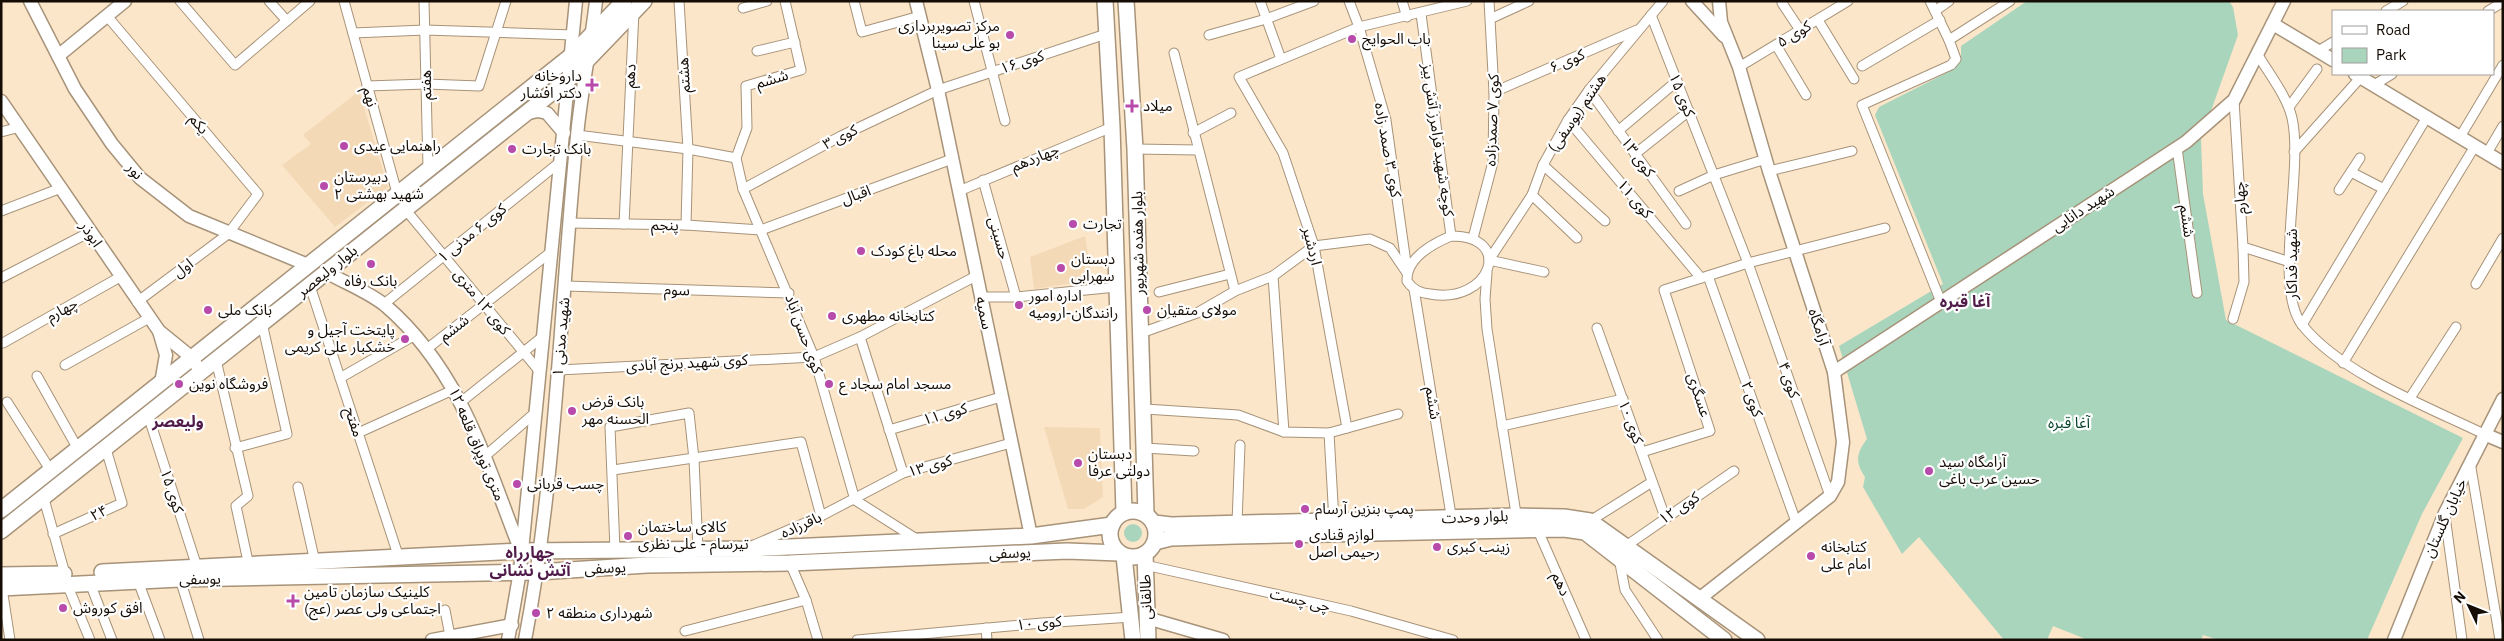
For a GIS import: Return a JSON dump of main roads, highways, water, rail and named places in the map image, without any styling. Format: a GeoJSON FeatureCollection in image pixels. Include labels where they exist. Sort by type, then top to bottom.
{"type":"FeatureCollection","features":[{"type":"Feature","properties":{"kind":"main road","name":"نور"},"geometry":{"type":"LineString","coordinates":[[30,1],[75,89],[112,144],[140,178],[189,216],[228,234],[308,265]]}},
{"type":"Feature","properties":{"kind":"main road"},"geometry":{"type":"LineString","coordinates":[[58,56],[126,1]]}},
{"type":"Feature","properties":{"kind":"main road","name":"شهید مدنی ۱"},"geometry":{"type":"LineString","coordinates":[[508,640],[520,571],[540,372],[541,338],[564,133],[576,1]]}},
{"type":"Feature","properties":{"kind":"main road","name":"شهید مدنی ۱"},"geometry":{"type":"LineString","coordinates":[[525,640],[538,572],[559,370],[577,135],[596,1]]}},
{"type":"Feature","properties":{"kind":"main road","name":"سمیه"},"geometry":{"type":"LineString","coordinates":[[916,1],[938,90],[1010,443],[1032,536]]}},
{"type":"Feature","properties":{"kind":"main road","name":"بلوار هفده شهریور"},"geometry":{"type":"LineString","coordinates":[[1105,1],[1112,127],[1124,512]]}},
{"type":"Feature","properties":{"kind":"main road","name":"بلوار هفده شهریور"},"geometry":{"type":"LineString","coordinates":[[1126,1],[1135,149],[1140,327],[1150,519]]}},
{"type":"Feature","properties":{"kind":"main road"},"geometry":{"type":"LineString","coordinates":[[1692,1],[1728,40]]}},
{"type":"Feature","properties":{"kind":"main road","name":"آرامگاه"},"geometry":{"type":"LineString","coordinates":[[1699,599],[1830,496],[1838,482],[1843,442],[1834,372],[1794,251],[1739,67],[1722,22],[1719,1]]}},
{"type":"Feature","properties":{"kind":"main road","name":"شهید دانایی"},"geometry":{"type":"LineString","coordinates":[[1834,372],[2177,148],[2234,100],[2284,1]]}},
{"type":"Feature","properties":{"kind":"main road","name":"بلوار ولیعصر"},"geometry":{"type":"LineString","coordinates":[[1,510],[572,55],[592,34],[634,5]]}},
{"type":"Feature","properties":{"kind":"main road","name":"بلوار ولیعصر"},"geometry":{"type":"LineString","coordinates":[[1,531],[44,499],[520,116],[569,79],[589,61],[634,5]]}},
{"type":"Feature","properties":{"kind":"main road"},"geometry":{"type":"LineString","coordinates":[[2273,24],[2332,59]]}},
{"type":"Feature","properties":{"kind":"main road"},"geometry":{"type":"LineString","coordinates":[[2358,76],[2503,163]]}},
{"type":"Feature","properties":{"kind":"main road","name":"ابوذر"},"geometry":{"type":"LineString","coordinates":[[1,101],[137,302],[159,331],[191,358],[201,372]]}},
{"type":"Feature","properties":{"kind":"main road"},"geometry":{"type":"LineString","coordinates":[[520,116],[535,111],[547,113],[564,133]]}},
{"type":"Feature","properties":{"kind":"main road"},"geometry":{"type":"LineString","coordinates":[[308,265],[326,272]]}},
{"type":"Feature","properties":{"kind":"main road","name":"۱۲ متری توپراق قلعه"},"geometry":{"type":"LineString","coordinates":[[326,272],[384,304],[428,348],[455,389],[461,402],[521,551]]}},
{"type":"Feature","properties":{"kind":"main road"},"geometry":{"type":"LineString","coordinates":[[1118,323],[1140,327]]}},
{"type":"Feature","properties":{"kind":"main road"},"geometry":{"type":"LineString","coordinates":[[159,331],[166,355],[161,383]]}},
{"type":"Feature","properties":{"kind":"main road"},"geometry":{"type":"LineString","coordinates":[[541,338],[560,340]]}},
{"type":"Feature","properties":{"kind":"main road","name":"خیابان گلستان"},"geometry":{"type":"LineString","coordinates":[[2394,640],[2445,514],[2470,461],[2503,399]]}},
{"type":"Feature","properties":{"kind":"main road"},"geometry":{"type":"LineString","coordinates":[[2484,434],[2503,442]]}},
{"type":"Feature","properties":{"kind":"main road"},"geometry":{"type":"LineString","coordinates":[[1132,511],[1150,519],[1156,532],[1155,542],[1145,560],[1122,554],[1110,537],[1112,525],[1124,512],[1132,511]]}},
{"type":"Feature","properties":{"kind":"main road","name":"بلوار وحدت"},"geometry":{"type":"LineString","coordinates":[[1150,519],[1171,525],[1237,523],[1334,527]]}},
{"type":"Feature","properties":{"kind":"main road","name":"بلوار وحدت"},"geometry":{"type":"LineString","coordinates":[[1155,542],[1171,538],[1334,527],[1590,520],[1622,551],[1724,640]]}},
{"type":"Feature","properties":{"kind":"main road","name":"بلوار وحدت"},"geometry":{"type":"LineString","coordinates":[[1535,522],[1585,532],[1622,551],[1699,599],[1757,640]]}},
{"type":"Feature","properties":{"kind":"main road","name":"یوسفی"},"geometry":{"type":"LineString","coordinates":[[2,588],[66,579],[197,567],[249,566],[316,569],[538,572],[698,550],[1032,536],[1064,534],[1112,525]]}},
{"type":"Feature","properties":{"kind":"main road"},"geometry":{"type":"LineString","coordinates":[[1064,534],[1067,551]]}},
{"type":"Feature","properties":{"kind":"main road","name":"یوسفی"},"geometry":{"type":"LineString","coordinates":[[1,575],[66,579],[90,583],[138,581],[316,569],[399,558],[521,551],[615,550],[647,558],[790,562],[1067,551],[1122,554]]}},
{"type":"Feature","properties":{"kind":"main road","name":"طالقانی"},"geometry":{"type":"LineString","coordinates":[[1122,554],[1139,617],[1148,640]]}},
{"type":"Feature","properties":{"kind":"main road","name":"طالقانی"},"geometry":{"type":"LineString","coordinates":[[1133,640],[1139,617],[1145,560]]}},
{"type":"Feature","properties":{"kind":"main road"},"geometry":{"type":"LineString","coordinates":[[1139,617],[1222,640]]}},
{"type":"Feature","properties":{"kind":"main road"},"geometry":{"type":"LineString","coordinates":[[432,640],[512,625]]}},
{"type":"Feature","properties":{"kind":"place","name":"مرکز تصویربرداری بو علی سینا"},"geometry":{"type":"Point","coordinates":[1010,35]}},
{"type":"Feature","properties":{"kind":"place","name":"باب الحوایج"},"geometry":{"type":"Point","coordinates":[1352,39]}},
{"type":"Feature","properties":{"kind":"place","name":"داروخانه دکتر افشار"},"geometry":{"type":"Point","coordinates":[592,85]}},
{"type":"Feature","properties":{"kind":"place","name":"میلاد"},"geometry":{"type":"Point","coordinates":[1132,106]}},
{"type":"Feature","properties":{"kind":"place","name":"راهنمایی عیدی"},"geometry":{"type":"Point","coordinates":[344,146]}},
{"type":"Feature","properties":{"kind":"place","name":"بانک تجارت"},"geometry":{"type":"Point","coordinates":[512,149]}},
{"type":"Feature","properties":{"kind":"place","name":"دبیرستان شهید بهشتی ۲"},"geometry":{"type":"Point","coordinates":[324,186]}},
{"type":"Feature","properties":{"kind":"place","name":"تجارت"},"geometry":{"type":"Point","coordinates":[1073,224]}},
{"type":"Feature","properties":{"kind":"place","name":"محله باغ کودک"},"geometry":{"type":"Point","coordinates":[861,251]}},
{"type":"Feature","properties":{"kind":"place","name":"بانک رفاه"},"geometry":{"type":"Point","coordinates":[371,264]}},
{"type":"Feature","properties":{"kind":"place","name":"دبستان سهرابی"},"geometry":{"type":"Point","coordinates":[1061,268]}},
{"type":"Feature","properties":{"kind":"place","name":"اداره امور رانندگان-ارومیه"},"geometry":{"type":"Point","coordinates":[1019,305]}},
{"type":"Feature","properties":{"kind":"place","name":"بانک ملی"},"geometry":{"type":"Point","coordinates":[208,310]}},
{"type":"Feature","properties":{"kind":"place","name":"مولای متقیان"},"geometry":{"type":"Point","coordinates":[1147,310]}},
{"type":"Feature","properties":{"kind":"place","name":"کتابخانه مطهری"},"geometry":{"type":"Point","coordinates":[832,316]}},
{"type":"Feature","properties":{"kind":"place","name":"پایتخت آجیل و خشکبار علی کریمی"},"geometry":{"type":"Point","coordinates":[405,339]}},
{"type":"Feature","properties":{"kind":"place","name":"فروشگاه نوین"},"geometry":{"type":"Point","coordinates":[179,384]}},
{"type":"Feature","properties":{"kind":"place","name":"مسجد امام سجاد ع"},"geometry":{"type":"Point","coordinates":[829,384]}},
{"type":"Feature","properties":{"kind":"place","name":"بانک قرض الحسنه مهر"},"geometry":{"type":"Point","coordinates":[572,411]}},
{"type":"Feature","properties":{"kind":"place","name":"دبستان دولتی عرفا"},"geometry":{"type":"Point","coordinates":[1078,463]}},
{"type":"Feature","properties":{"kind":"place","name":"آرامگاه سید حسین عرب باغی"},"geometry":{"type":"Point","coordinates":[1929,471]}},
{"type":"Feature","properties":{"kind":"place","name":"چسب قربانی"},"geometry":{"type":"Point","coordinates":[517,484]}},
{"type":"Feature","properties":{"kind":"place","name":"پمپ بنزین آرسام"},"geometry":{"type":"Point","coordinates":[1305,509]}},
{"type":"Feature","properties":{"kind":"place","name":"کالای ساختمان تیرسام - علی نظری"},"geometry":{"type":"Point","coordinates":[628,536]}},
{"type":"Feature","properties":{"kind":"place","name":"لوازم قنادی رحیمی اصل"},"geometry":{"type":"Point","coordinates":[1299,544]}},
{"type":"Feature","properties":{"kind":"place","name":"زینب کبری"},"geometry":{"type":"Point","coordinates":[1437,547]}},
{"type":"Feature","properties":{"kind":"place","name":"کتابخانه امام علی"},"geometry":{"type":"Point","coordinates":[1811,556]}},
{"type":"Feature","properties":{"kind":"place","name":"کلینیک سازمان تامین اجتماعی ولی عصر (عج)"},"geometry":{"type":"Point","coordinates":[293,601]}},
{"type":"Feature","properties":{"kind":"place","name":"افق کوروش"},"geometry":{"type":"Point","coordinates":[63,608]}},
{"type":"Feature","properties":{"kind":"place","name":"شهرداری منطقه ۲"},"geometry":{"type":"Point","coordinates":[536,613]}},
{"type":"Feature","properties":{"kind":"district","name":"آغا قبره"},"geometry":{"type":"Point","coordinates":[1965,301]}},
{"type":"Feature","properties":{"kind":"district","name":"ولیعصر"},"geometry":{"type":"Point","coordinates":[178,421]}},
{"type":"Feature","properties":{"kind":"district","name":"چهارراه آتش نشانی"},"geometry":{"type":"Point","coordinates":[530,561]}}]}
